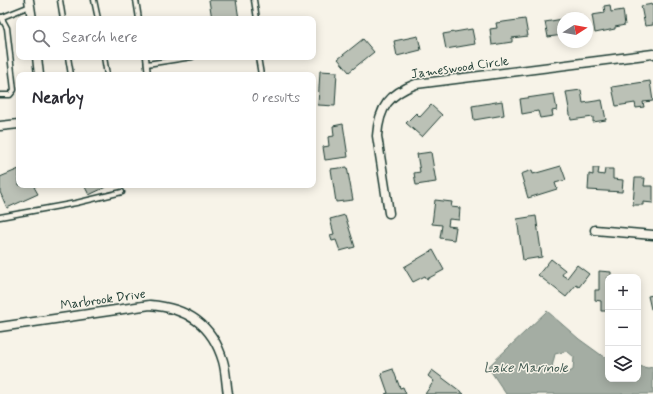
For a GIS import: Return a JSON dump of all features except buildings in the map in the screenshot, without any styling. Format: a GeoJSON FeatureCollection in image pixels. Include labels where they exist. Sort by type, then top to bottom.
{"type":"FeatureCollection","features":[{"type":"Feature","properties":{"kind":"street"},"geometry":{"type":"LineString","coordinates":[[30,3],[32,16]]}},
{"type":"Feature","properties":{"kind":"street","name":"Jameswood Circle"},"geometry":{"type":"LineString","coordinates":[[389,213],[378,136],[378,124],[381,112],[386,103],[394,95],[416,84],[653,54]]}},
{"type":"Feature","properties":{"kind":"street"},"geometry":{"type":"LineString","coordinates":[[36,60],[38,72]]}},
{"type":"Feature","properties":{"kind":"street"},"geometry":{"type":"LineString","coordinates":[[0,126],[16,124]]}},
{"type":"Feature","properties":{"kind":"street"},"geometry":{"type":"LineString","coordinates":[[594,230],[653,235]]}},
{"type":"Feature","properties":{"kind":"street","name":"Marbrook Drive"},"geometry":{"type":"LineString","coordinates":[[0,327],[150,305],[164,306],[178,310],[193,317],[211,334],[223,362],[228,394]]}},
{"type":"Feature","properties":{"kind":"lane"},"geometry":{"type":"LineString","coordinates":[[60,0],[63,16]]}},
{"type":"Feature","properties":{"kind":"lane"},"geometry":{"type":"LineString","coordinates":[[94,0],[97,16]]}},
{"type":"Feature","properties":{"kind":"lane"},"geometry":{"type":"LineString","coordinates":[[136,0],[139,16]]}},
{"type":"Feature","properties":{"kind":"lane"},"geometry":{"type":"LineString","coordinates":[[254,0],[257,16]]}},
{"type":"Feature","properties":{"kind":"lane"},"geometry":{"type":"LineString","coordinates":[[0,95],[10,95],[14,90],[7,28],[0,17],[30,3]]}},
{"type":"Feature","properties":{"kind":"lane"},"geometry":{"type":"LineString","coordinates":[[68,60],[70,72]]}},
{"type":"Feature","properties":{"kind":"lane"},"geometry":{"type":"LineString","coordinates":[[104,60],[106,72]]}},
{"type":"Feature","properties":{"kind":"lane"},"geometry":{"type":"LineString","coordinates":[[146,60],[148,72]]}},
{"type":"Feature","properties":{"kind":"lane"},"geometry":{"type":"LineString","coordinates":[[147,64],[173,60]]}},
{"type":"Feature","properties":{"kind":"lane"},"geometry":{"type":"LineString","coordinates":[[258,60],[260,72]]}},
{"type":"Feature","properties":{"kind":"lane"},"geometry":{"type":"LineString","coordinates":[[0,217],[76,203],[122,192]]}},
{"type":"Feature","properties":{"kind":"water","name":"Lake Marinole"},"geometry":{"type":"Polygon","coordinates":[[[547,311],[579,339],[605,358],[605,382],[641,382],[641,367],[653,367],[653,394],[506,394],[488,367],[547,311]],[[567,351],[555,354],[552,367],[564,375],[573,370],[574,357],[567,351]]]}}]}
